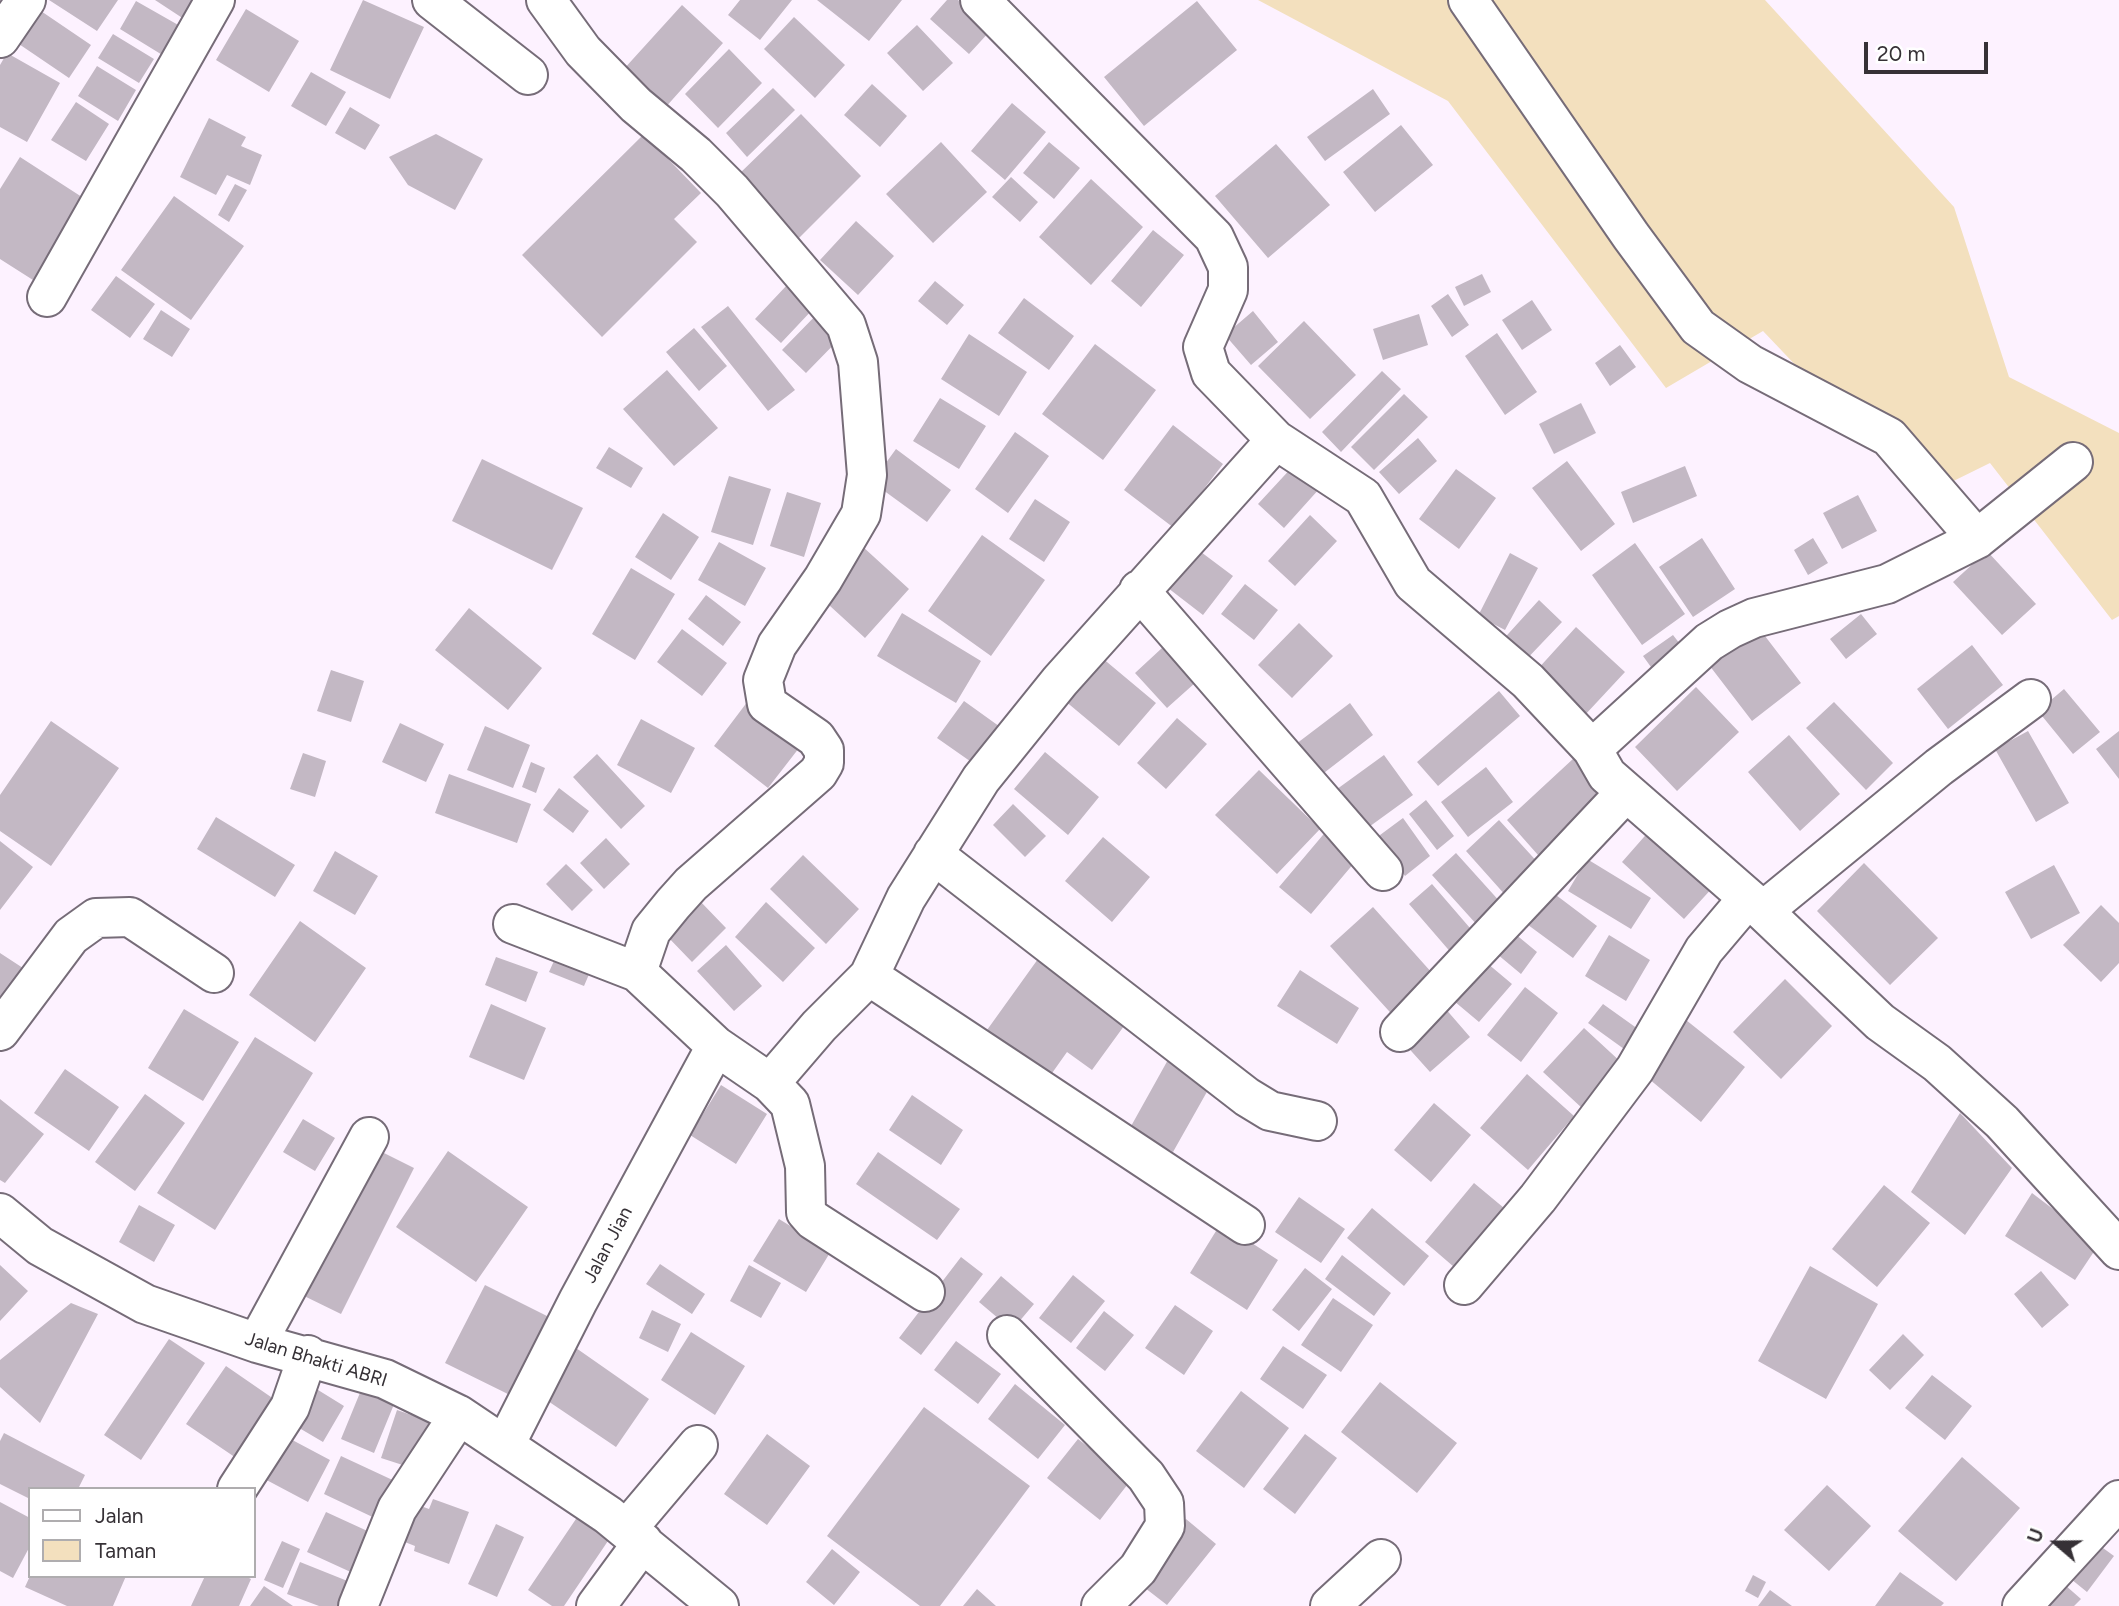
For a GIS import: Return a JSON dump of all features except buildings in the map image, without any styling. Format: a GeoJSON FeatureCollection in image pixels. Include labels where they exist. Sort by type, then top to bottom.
{"type":"FeatureCollection","features":[{"type":"Feature","properties":{"kind":"street"},"geometry":{"type":"LineString","coordinates":[[0,38],[26,0]]}},
{"type":"Feature","properties":{"kind":"street"},"geometry":{"type":"LineString","coordinates":[[47,297],[215,0]]}},
{"type":"Feature","properties":{"kind":"street"},"geometry":{"type":"LineString","coordinates":[[432,0],[528,75]]}},
{"type":"Feature","properties":{"kind":"street"},"geometry":{"type":"LineString","coordinates":[[546,0],[583,51],[636,105],[696,155],[732,191],[846,326],[862,380],[867,475],[861,514],[823,579],[777,645],[764,680],[767,704],[816,738],[824,750],[824,763],[818,774],[691,884],[651,931],[637,972]]}},
{"type":"Feature","properties":{"kind":"street"},"geometry":{"type":"LineString","coordinates":[[980,0],[1214,237],[1228,267],[1228,290],[1203,347],[1211,373],[1276,440],[1363,496],[1381,523],[1401,565],[1413,583],[1528,681],[1592,749],[1607,775],[1756,904],[1880,1022],[1937,1063],[2002,1122],[2119,1250]]}},
{"type":"Feature","properties":{"kind":"street"},"geometry":{"type":"LineString","coordinates":[[1468,0],[1644,256],[1698,327],[1750,365],[1889,437],[1977,539]]}},
{"type":"Feature","properties":{"kind":"street"},"geometry":{"type":"LineString","coordinates":[[770,1083],[819,1026],[869,976],[906,898],[981,779],[1059,681],[1276,440]]}},
{"type":"Feature","properties":{"kind":"street"},"geometry":{"type":"LineString","coordinates":[[1592,749],[1709,642],[1730,629],[1754,618],[1887,584],[1977,539],[2073,461]]}},
{"type":"Feature","properties":{"kind":"street"},"geometry":{"type":"LineString","coordinates":[[1139,590],[1383,871]]}},
{"type":"Feature","properties":{"kind":"street"},"geometry":{"type":"LineString","coordinates":[[1464,1285],[1538,1198],[1635,1069],[1704,950],[1756,904],[2031,699]]}},
{"type":"Feature","properties":{"kind":"street"},"geometry":{"type":"LineString","coordinates":[[1400,1032],[1626,792]]}},
{"type":"Feature","properties":{"kind":"street"},"geometry":{"type":"LineString","coordinates":[[933,855],[1247,1097],[1270,1111],[1317,1121]]}},
{"type":"Feature","properties":{"kind":"street"},"geometry":{"type":"LineString","coordinates":[[0,1031],[71,936],[96,918],[130,917],[214,973]]}},
{"type":"Feature","properties":{"kind":"street"},"geometry":{"type":"LineString","coordinates":[[513,924],[637,972],[716,1046],[770,1083],[790,1104],[805,1166],[806,1212],[813,1220],[925,1292]]}},
{"type":"Feature","properties":{"kind":"street"},"geometry":{"type":"LineString","coordinates":[[869,976],[1245,1225]]}},
{"type":"Feature","properties":{"kind":"street","name":"Jalan Jian"},"geometry":{"type":"LineString","coordinates":[[505,1445],[578,1301],[716,1046]]}},
{"type":"Feature","properties":{"kind":"street"},"geometry":{"type":"LineString","coordinates":[[257,1343],[369,1137]]}},
{"type":"Feature","properties":{"kind":"street","name":"Jalan Bhakti ABRI"},"geometry":{"type":"LineString","coordinates":[[0,1213],[40,1246],[145,1304],[257,1343],[308,1355],[385,1379],[459,1415],[635,1536],[719,1606]]}},
{"type":"Feature","properties":{"kind":"street"},"geometry":{"type":"LineString","coordinates":[[1007,1335],[1146,1476],[1164,1503],[1165,1526],[1138,1569],[1101,1606]]}},
{"type":"Feature","properties":{"kind":"street"},"geometry":{"type":"LineString","coordinates":[[238,1487],[290,1407],[308,1355]]}},
{"type":"Feature","properties":{"kind":"street"},"geometry":{"type":"LineString","coordinates":[[358,1606],[397,1509],[459,1415]]}},
{"type":"Feature","properties":{"kind":"street"},"geometry":{"type":"LineString","coordinates":[[596,1606],[635,1536],[698,1445]]}},
{"type":"Feature","properties":{"kind":"street"},"geometry":{"type":"LineString","coordinates":[[2022,1606],[2119,1500]]}},
{"type":"Feature","properties":{"kind":"street"},"geometry":{"type":"LineString","coordinates":[[1330,1606],[1381,1559]]}},
{"type":"Feature","properties":{"kind":"green space"},"geometry":{"type":"Polygon","coordinates":[[[1258,0],[1765,0],[1954,207],[2009,377],[2119,433],[2119,616],[2112,620],[1990,463],[1921,497],[1763,331],[1666,388],[1448,101],[1258,0]]]}}]}
